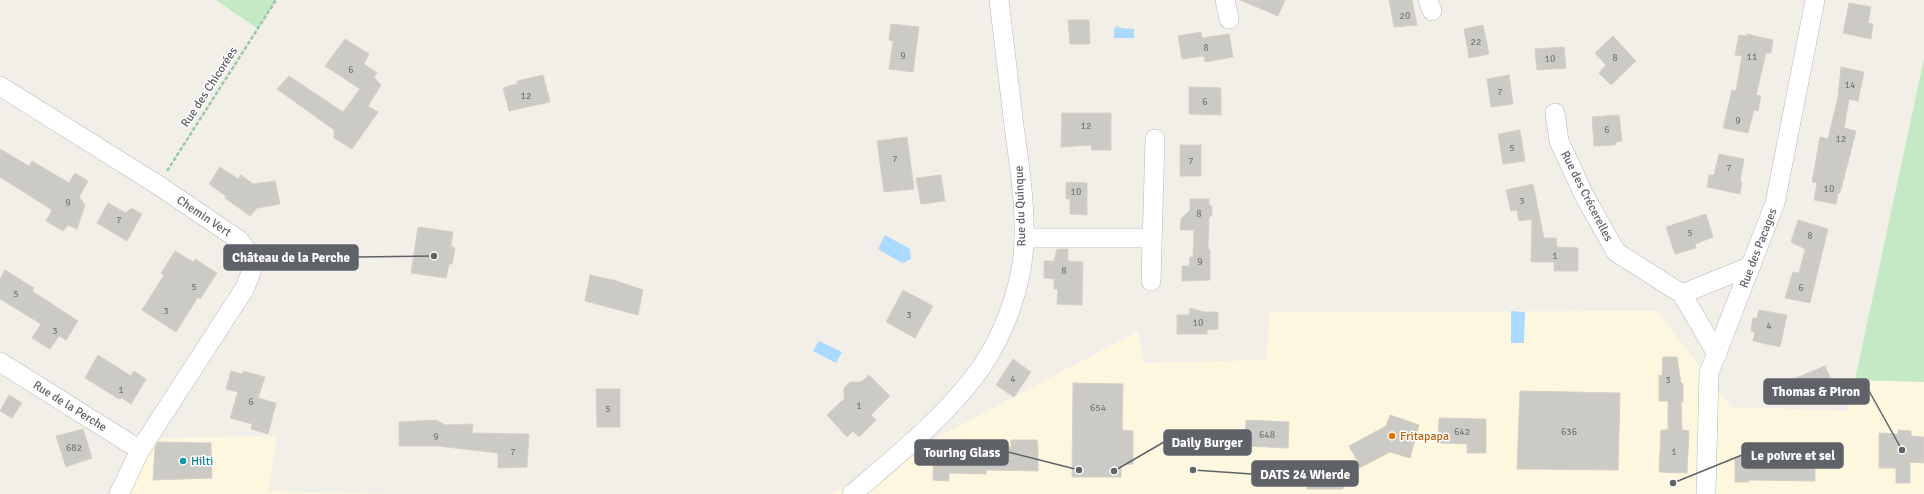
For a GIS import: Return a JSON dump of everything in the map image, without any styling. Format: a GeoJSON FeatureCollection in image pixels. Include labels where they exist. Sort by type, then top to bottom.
{"type":"FeatureCollection","features":[{"type":"Feature","properties":{"kind":"street","name":"Rue du Quinque"},"geometry":{"type":"LineString","coordinates":[[852,494],[938,418],[962,392],[983,365],[996,343],[1017,288],[1024,238],[1019,169],[999,0]]}},
{"type":"Feature","properties":{"kind":"street"},"geometry":{"type":"LineString","coordinates":[[1225,0],[1229,19]]}},
{"type":"Feature","properties":{"kind":"street","name":"Rue des Pacages"},"geometry":{"type":"LineString","coordinates":[[1706,494],[1709,373],[1775,203],[1815,0]]}},
{"type":"Feature","properties":{"kind":"street","name":"Chemin Vert"},"geometry":{"type":"LineString","coordinates":[[0,86],[158,185],[239,240],[251,257],[251,272],[245,288],[140,450],[119,494]]}},
{"type":"Feature","properties":{"kind":"street","name":"Rue des Crécerelles"},"geometry":{"type":"LineString","coordinates":[[1555,113],[1559,141],[1585,197],[1616,252],[1682,294],[1717,354]]}},
{"type":"Feature","properties":{"kind":"street"},"geometry":{"type":"LineString","coordinates":[[1151,281],[1151,238],[1155,139]]}},
{"type":"Feature","properties":{"kind":"street"},"geometry":{"type":"LineString","coordinates":[[1024,238],[1151,238]]}},
{"type":"Feature","properties":{"kind":"street"},"geometry":{"type":"LineString","coordinates":[[1682,294],[1751,266]]}},
{"type":"Feature","properties":{"kind":"street","name":"Rue de la Perche"},"geometry":{"type":"LineString","coordinates":[[0,362],[140,450]]}},
{"type":"Feature","properties":{"kind":"path","name":"Rue des Chicorées"},"geometry":{"type":"LineString","coordinates":[[158,185],[276,0]]}},
{"type":"Feature","properties":{"kind":"shaded area"},"geometry":{"type":"Polygon","coordinates":[[[1657,311],[1731,407],[1848,411],[1855,380],[1924,382],[1924,494],[831,494],[1138,331],[1143,363],[1266,360],[1270,312],[1657,311]]]}},
{"type":"Feature","properties":{"kind":"shaded area"},"geometry":{"type":"Polygon","coordinates":[[[277,436],[268,491],[396,494],[119,494],[154,438],[277,436]]]}},
{"type":"Feature","properties":{"kind":"green space"},"geometry":{"type":"Polygon","coordinates":[[[216,0],[276,0],[258,29],[216,0]]]}},
{"type":"Feature","properties":{"kind":"green space"},"geometry":{"type":"Polygon","coordinates":[[[1924,59],[1924,382],[1855,380],[1924,59]]]}},
{"type":"Feature","properties":{"kind":"water"},"geometry":{"type":"Polygon","coordinates":[[[1117,26],[1121,28],[1134,29],[1134,38],[1114,38],[1114,29],[1117,26]]]}},
{"type":"Feature","properties":{"kind":"water"},"geometry":{"type":"Polygon","coordinates":[[[885,235],[910,249],[911,259],[902,263],[878,249],[885,235]]]}},
{"type":"Feature","properties":{"kind":"water"},"geometry":{"type":"Polygon","coordinates":[[[1511,311],[1525,312],[1524,343],[1511,343],[1511,311]]]}},
{"type":"Feature","properties":{"kind":"water"},"geometry":{"type":"Polygon","coordinates":[[[819,341],[842,352],[836,363],[813,351],[819,341]]]}},
{"type":"Feature","properties":{"kind":"building"},"geometry":{"type":"Polygon","coordinates":[[[1240,0],[1285,0],[1278,16],[1240,0]]]}},
{"type":"Feature","properties":{"kind":"building"},"geometry":{"type":"Polygon","coordinates":[[[1389,0],[1412,0],[1417,25],[1394,27],[1389,0]]]}},
{"type":"Feature","properties":{"kind":"building"},"geometry":{"type":"Polygon","coordinates":[[[1849,3],[1871,7],[1868,23],[1873,24],[1871,39],[1843,33],[1849,3]]]}},
{"type":"Feature","properties":{"kind":"building"},"geometry":{"type":"Polygon","coordinates":[[[1068,20],[1089,20],[1090,44],[1070,44],[1068,20]]]}},
{"type":"Feature","properties":{"kind":"building"},"geometry":{"type":"Polygon","coordinates":[[[891,24],[919,27],[913,72],[889,69],[893,41],[889,40],[891,24]]]}},
{"type":"Feature","properties":{"kind":"building"},"geometry":{"type":"Polygon","coordinates":[[[1483,25],[1489,54],[1469,58],[1464,29],[1483,25]]]}},
{"type":"Feature","properties":{"kind":"building"},"geometry":{"type":"Polygon","coordinates":[[[1201,32],[1202,38],[1229,34],[1233,57],[1205,62],[1204,56],[1182,59],[1178,36],[1201,32]]]}},
{"type":"Feature","properties":{"kind":"building"},"geometry":{"type":"Polygon","coordinates":[[[1747,34],[1773,40],[1771,53],[1766,53],[1756,95],[1761,96],[1758,111],[1754,110],[1748,133],[1723,128],[1732,90],[1736,91],[1742,56],[1735,55],[1739,35],[1746,36],[1747,34]]]}},
{"type":"Feature","properties":{"kind":"building"},"geometry":{"type":"Polygon","coordinates":[[[1613,36],[1636,61],[1611,85],[1599,73],[1606,65],[1595,53],[1613,36]]]}},
{"type":"Feature","properties":{"kind":"building"},"geometry":{"type":"Polygon","coordinates":[[[345,39],[369,54],[364,64],[377,73],[374,77],[381,85],[368,106],[378,112],[352,149],[334,138],[334,130],[277,89],[289,76],[343,112],[360,89],[325,66],[345,39]]]}},
{"type":"Feature","properties":{"kind":"building"},"geometry":{"type":"Polygon","coordinates":[[[1564,47],[1566,68],[1537,70],[1535,49],[1564,47]]]}},
{"type":"Feature","properties":{"kind":"building"},"geometry":{"type":"Polygon","coordinates":[[[1841,67],[1864,72],[1858,101],[1849,99],[1844,128],[1856,131],[1836,204],[1814,200],[1817,183],[1812,182],[1820,137],[1828,139],[1838,97],[1841,67]]]}},
{"type":"Feature","properties":{"kind":"building"},"geometry":{"type":"Polygon","coordinates":[[[543,75],[550,102],[509,111],[503,88],[517,84],[517,81],[543,75]]]}},
{"type":"Feature","properties":{"kind":"building"},"geometry":{"type":"Polygon","coordinates":[[[1509,75],[1513,104],[1491,107],[1487,79],[1509,75]]]}},
{"type":"Feature","properties":{"kind":"building"},"geometry":{"type":"Polygon","coordinates":[[[1189,87],[1221,88],[1221,115],[1189,114],[1189,87]]]}},
{"type":"Feature","properties":{"kind":"building"},"geometry":{"type":"Polygon","coordinates":[[[1062,113],[1111,113],[1111,150],[1092,150],[1091,145],[1061,147],[1062,113]]]}},
{"type":"Feature","properties":{"kind":"building"},"geometry":{"type":"Polygon","coordinates":[[[1619,115],[1622,141],[1616,142],[1615,145],[1594,146],[1592,117],[1619,115]]]}},
{"type":"Feature","properties":{"kind":"building"},"geometry":{"type":"Polygon","coordinates":[[[1520,130],[1525,161],[1503,164],[1498,134],[1520,130]]]}},
{"type":"Feature","properties":{"kind":"building"},"geometry":{"type":"Polygon","coordinates":[[[907,137],[914,189],[884,192],[877,141],[907,137]]]}},
{"type":"Feature","properties":{"kind":"building"},"geometry":{"type":"Polygon","coordinates":[[[1180,145],[1201,145],[1201,176],[1180,176],[1180,145]]]}},
{"type":"Feature","properties":{"kind":"building"},"geometry":{"type":"Polygon","coordinates":[[[0,149],[29,166],[32,161],[69,183],[75,173],[88,181],[79,197],[85,205],[77,229],[68,225],[63,231],[46,221],[52,210],[0,177],[0,149]]]}},
{"type":"Feature","properties":{"kind":"building"},"geometry":{"type":"Polygon","coordinates":[[[1719,154],[1744,159],[1740,181],[1742,182],[1740,194],[1707,187],[1709,175],[1714,175],[1719,154]]]}},
{"type":"Feature","properties":{"kind":"building"},"geometry":{"type":"Polygon","coordinates":[[[220,167],[238,179],[241,175],[253,184],[275,181],[280,204],[257,208],[250,216],[209,184],[220,167]]]}},
{"type":"Feature","properties":{"kind":"building"},"geometry":{"type":"Polygon","coordinates":[[[941,175],[945,201],[921,204],[916,178],[941,175]]]}},
{"type":"Feature","properties":{"kind":"building"},"geometry":{"type":"Polygon","coordinates":[[[1066,182],[1087,183],[1087,215],[1070,214],[1070,199],[1066,199],[1066,182]]]}},
{"type":"Feature","properties":{"kind":"building"},"geometry":{"type":"Polygon","coordinates":[[[1533,184],[1544,238],[1556,238],[1557,247],[1578,248],[1578,271],[1554,271],[1554,262],[1531,262],[1532,219],[1519,221],[1517,210],[1511,211],[1506,190],[1533,184]]]}},
{"type":"Feature","properties":{"kind":"building"},"geometry":{"type":"Polygon","coordinates":[[[1190,199],[1209,199],[1209,204],[1212,207],[1212,215],[1209,218],[1208,249],[1210,249],[1210,280],[1182,281],[1182,266],[1189,266],[1190,257],[1193,257],[1194,230],[1180,230],[1181,219],[1190,210],[1190,199]]]}},
{"type":"Feature","properties":{"kind":"building"},"geometry":{"type":"Polygon","coordinates":[[[108,203],[126,213],[131,208],[142,214],[127,241],[97,223],[108,203]]]}},
{"type":"Feature","properties":{"kind":"building"},"geometry":{"type":"Polygon","coordinates":[[[1706,214],[1713,237],[1695,244],[1696,248],[1675,254],[1666,227],[1706,214]]]}},
{"type":"Feature","properties":{"kind":"building"},"geometry":{"type":"Polygon","coordinates":[[[1798,220],[1828,229],[1810,303],[1785,298],[1793,272],[1799,273],[1805,249],[1791,242],[1798,220]]]}},
{"type":"Feature","properties":{"kind":"building"},"geometry":{"type":"Polygon","coordinates":[[[418,227],[453,232],[451,246],[455,248],[452,264],[449,264],[446,278],[411,273],[418,227]]]}},
{"type":"Feature","properties":{"kind":"building"},"geometry":{"type":"Polygon","coordinates":[[[1057,249],[1068,249],[1068,261],[1083,262],[1082,305],[1057,304],[1058,289],[1054,289],[1054,279],[1044,278],[1044,261],[1054,261],[1057,249]]]}},
{"type":"Feature","properties":{"kind":"building"},"geometry":{"type":"Polygon","coordinates":[[[175,251],[193,262],[195,259],[217,273],[200,299],[198,297],[176,332],[142,310],[164,275],[161,273],[175,251]]]}},
{"type":"Feature","properties":{"kind":"building"},"geometry":{"type":"Polygon","coordinates":[[[5,270],[34,288],[32,291],[78,321],[66,340],[59,336],[50,349],[32,338],[41,324],[0,299],[0,279],[5,270]]]}},
{"type":"Feature","properties":{"kind":"building"},"geometry":{"type":"Polygon","coordinates":[[[590,275],[617,281],[643,290],[638,315],[585,301],[590,275]]]}},
{"type":"Feature","properties":{"kind":"building"},"geometry":{"type":"Polygon","coordinates":[[[903,290],[933,306],[915,338],[886,322],[903,290]]]}},
{"type":"Feature","properties":{"kind":"building"},"geometry":{"type":"Polygon","coordinates":[[[1190,308],[1203,312],[1218,312],[1218,329],[1207,330],[1207,334],[1177,334],[1177,315],[1189,315],[1190,308]]]}},
{"type":"Feature","properties":{"kind":"building"},"geometry":{"type":"Polygon","coordinates":[[[1759,310],[1787,315],[1780,347],[1753,341],[1755,332],[1751,331],[1753,318],[1757,318],[1759,310]]]}},
{"type":"Feature","properties":{"kind":"building"},"geometry":{"type":"Polygon","coordinates":[[[98,355],[131,376],[134,371],[146,379],[131,404],[122,398],[119,399],[85,378],[98,355]]]}},
{"type":"Feature","properties":{"kind":"building"},"geometry":{"type":"Polygon","coordinates":[[[1663,357],[1677,357],[1681,383],[1683,384],[1683,402],[1681,402],[1682,430],[1689,431],[1687,473],[1659,472],[1661,430],[1668,430],[1668,401],[1659,401],[1659,375],[1662,376],[1663,357]]]}},
{"type":"Feature","properties":{"kind":"building"},"geometry":{"type":"Polygon","coordinates":[[[1013,359],[1031,372],[1014,397],[996,385],[1013,359]]]}},
{"type":"Feature","properties":{"kind":"building"},"geometry":{"type":"Polygon","coordinates":[[[1825,366],[1835,389],[1807,401],[1803,391],[1789,397],[1784,383],[1825,366]]]}},
{"type":"Feature","properties":{"kind":"building"},"geometry":{"type":"Polygon","coordinates":[[[231,371],[243,374],[243,371],[265,377],[258,398],[276,403],[268,434],[251,429],[252,424],[230,418],[238,392],[226,389],[231,371]]]}},
{"type":"Feature","properties":{"kind":"building"},"geometry":{"type":"Polygon","coordinates":[[[869,375],[890,396],[871,415],[876,420],[859,437],[853,431],[847,437],[827,415],[844,399],[844,388],[850,382],[861,382],[869,375]]]}},
{"type":"Feature","properties":{"kind":"building"},"geometry":{"type":"Polygon","coordinates":[[[1073,383],[1123,384],[1122,430],[1133,431],[1133,464],[1121,465],[1121,477],[1072,477],[1073,383]]]}},
{"type":"Feature","properties":{"kind":"building"},"geometry":{"type":"Polygon","coordinates":[[[596,389],[620,389],[620,427],[597,427],[596,389]]]}},
{"type":"Feature","properties":{"kind":"building"},"geometry":{"type":"Polygon","coordinates":[[[1520,391],[1620,393],[1618,470],[1517,469],[1520,391]]]}},
{"type":"Feature","properties":{"kind":"building"},"geometry":{"type":"Polygon","coordinates":[[[9,395],[22,403],[12,418],[0,411],[9,395]]]}},
{"type":"Feature","properties":{"kind":"building","name":"Fritapapa"},"geometry":{"type":"Polygon","coordinates":[[[1390,415],[1419,425],[1410,458],[1390,452],[1344,476],[1343,489],[1307,489],[1308,465],[1317,465],[1317,462],[1358,462],[1349,446],[1386,426],[1390,415]]]}},
{"type":"Feature","properties":{"kind":"building"},"geometry":{"type":"Polygon","coordinates":[[[1439,418],[1486,419],[1486,453],[1467,453],[1467,444],[1438,443],[1439,418]]]}},
{"type":"Feature","properties":{"kind":"building"},"geometry":{"type":"Polygon","coordinates":[[[436,420],[445,425],[473,424],[472,433],[529,434],[527,467],[498,468],[498,453],[438,446],[399,446],[399,422],[436,420]]]}},
{"type":"Feature","properties":{"kind":"building"},"geometry":{"type":"Polygon","coordinates":[[[1246,420],[1289,422],[1288,448],[1245,446],[1246,420]]]}},
{"type":"Feature","properties":{"kind":"building"},"geometry":{"type":"Polygon","coordinates":[[[83,429],[92,458],[66,467],[56,436],[83,429]]]}},
{"type":"Feature","properties":{"kind":"building"},"geometry":{"type":"Polygon","coordinates":[[[1898,430],[1911,431],[1911,436],[1924,437],[1924,463],[1910,462],[1910,483],[1896,483],[1896,468],[1879,468],[1879,433],[1898,434],[1898,430]]]}},
{"type":"Feature","properties":{"kind":"building"},"geometry":{"type":"Polygon","coordinates":[[[1011,440],[1037,440],[1038,471],[986,470],[986,474],[949,473],[949,481],[933,480],[934,445],[1011,447],[1011,440]]]}},
{"type":"Feature","properties":{"kind":"building","name":"Hilti"},"geometry":{"type":"Polygon","coordinates":[[[158,442],[211,443],[212,478],[153,480],[155,447],[158,442]]]}},
{"type":"Feature","properties":{"kind":"building"},"geometry":{"type":"Polygon","coordinates":[[[1748,448],[1766,449],[1766,459],[1815,460],[1815,481],[1749,480],[1749,482],[1735,482],[1735,457],[1748,456],[1748,448]]]}},
{"type":"Feature","properties":{"kind":"place","name":"Château de la Perche"},"geometry":{"type":"Point","coordinates":[434,256]}},
{"type":"Feature","properties":{"kind":"place","name":"Fritapapa"},"geometry":{"type":"Point","coordinates":[1392,436]}},
{"type":"Feature","properties":{"kind":"place","name":"Thomas & Piron"},"geometry":{"type":"Point","coordinates":[1902,450]}},
{"type":"Feature","properties":{"kind":"place","name":"Hilti"},"geometry":{"type":"Point","coordinates":[183,461]}},
{"type":"Feature","properties":{"kind":"place","name":"Touring Glass"},"geometry":{"type":"Point","coordinates":[1079,470]}},
{"type":"Feature","properties":{"kind":"place","name":"DATS 24 Wierde"},"geometry":{"type":"Point","coordinates":[1193,470]}},
{"type":"Feature","properties":{"kind":"place","name":"Daily Burger"},"geometry":{"type":"Point","coordinates":[1114,471]}},
{"type":"Feature","properties":{"kind":"place","name":"Le poivre et sel"},"geometry":{"type":"Point","coordinates":[1673,483]}}]}
